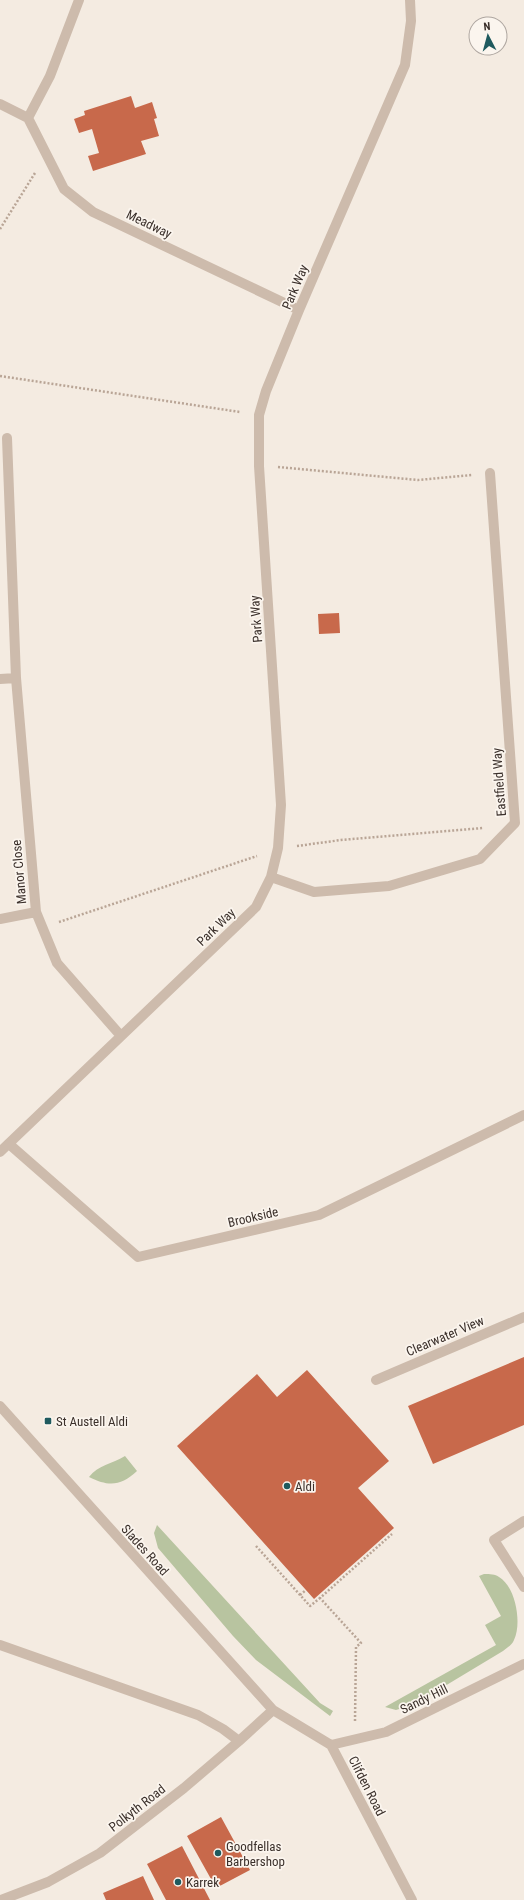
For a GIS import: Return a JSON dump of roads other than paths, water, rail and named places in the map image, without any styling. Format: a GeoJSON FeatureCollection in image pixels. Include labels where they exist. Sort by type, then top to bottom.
{"type":"FeatureCollection","features":[{"type":"Feature","properties":{"kind":"street"},"geometry":{"type":"LineString","coordinates":[[0,104],[28,118],[50,76],[79,0]]}},
{"type":"Feature","properties":{"kind":"street","name":"Park Way"},"geometry":{"type":"LineString","coordinates":[[0,1152],[256,907],[271,877],[278,848],[281,805],[259,466],[259,415],[266,391],[299,310],[406,65],[411,21],[410,0]]}},
{"type":"Feature","properties":{"kind":"street","name":"Meadway"},"geometry":{"type":"LineString","coordinates":[[28,118],[64,189],[93,212],[299,310]]}},
{"type":"Feature","properties":{"kind":"street","name":"Manor Close"},"geometry":{"type":"LineString","coordinates":[[7,438],[16,678],[36,912],[57,963],[121,1036]]}},
{"type":"Feature","properties":{"kind":"street","name":"Eastfield Way"},"geometry":{"type":"LineString","coordinates":[[271,877],[314,892],[389,886],[480,859],[515,823],[490,473]]}},
{"type":"Feature","properties":{"kind":"street"},"geometry":{"type":"LineString","coordinates":[[0,679],[16,678]]}},
{"type":"Feature","properties":{"kind":"street"},"geometry":{"type":"LineString","coordinates":[[0,919],[36,912]]}},
{"type":"Feature","properties":{"kind":"street","name":"Brookside"},"geometry":{"type":"LineString","coordinates":[[9,1144],[138,1257],[319,1215],[524,1115]]}},
{"type":"Feature","properties":{"kind":"street","name":"Clearwater View"},"geometry":{"type":"LineString","coordinates":[[376,1380],[524,1317]]}},
{"type":"Feature","properties":{"kind":"street","name":"Slades Road"},"geometry":{"type":"LineString","coordinates":[[0,1406],[273,1710]]}},
{"type":"Feature","properties":{"kind":"street"},"geometry":{"type":"LineString","coordinates":[[524,1521],[494,1540],[524,1587]]}},
{"type":"Feature","properties":{"kind":"street"},"geometry":{"type":"LineString","coordinates":[[0,1645],[198,1715],[223,1729],[239,1742]]}},
{"type":"Feature","properties":{"kind":"street","name":"Sandy Hill"},"geometry":{"type":"LineString","coordinates":[[331,1745],[386,1732],[524,1664]]}},
{"type":"Feature","properties":{"kind":"street"},"geometry":{"type":"LineString","coordinates":[[273,1710],[331,1745]]}},
{"type":"Feature","properties":{"kind":"street","name":"Polkyth Road"},"geometry":{"type":"LineString","coordinates":[[1,1900],[48,1882],[100,1853],[178,1793],[239,1742],[273,1710]]}},
{"type":"Feature","properties":{"kind":"street","name":"Clifden Road"},"geometry":{"type":"LineString","coordinates":[[331,1745],[412,1900]]}},
{"type":"Feature","properties":{"kind":"place","name":"St Austell Aldi"},"geometry":{"type":"Point","coordinates":[48,1421]}},
{"type":"Feature","properties":{"kind":"place","name":"Aldi"},"geometry":{"type":"Point","coordinates":[287,1486]}},
{"type":"Feature","properties":{"kind":"place","name":"Goodfellas Barbershop"},"geometry":{"type":"Point","coordinates":[218,1853]}},
{"type":"Feature","properties":{"kind":"place","name":"Karrek"},"geometry":{"type":"Point","coordinates":[178,1882]}}]}
